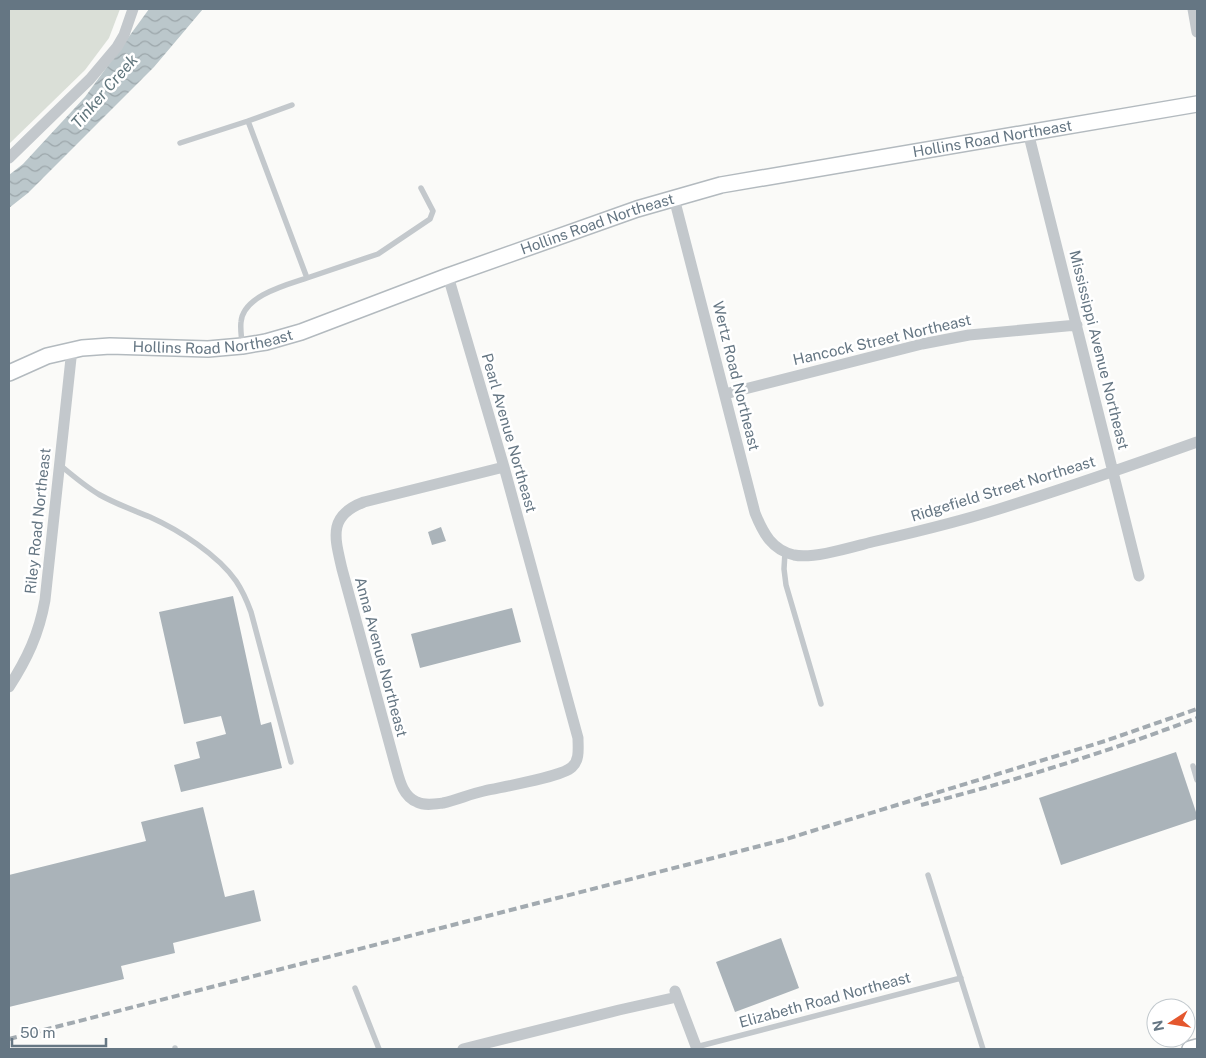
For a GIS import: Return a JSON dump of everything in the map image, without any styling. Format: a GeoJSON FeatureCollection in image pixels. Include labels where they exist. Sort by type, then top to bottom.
{"type":"FeatureCollection","features":[{"type":"Feature","properties":{"kind":"main road","name":"Hollins Road Northeast"},"geometry":{"type":"LineString","coordinates":[[9,373],[47,356],[72,350],[110,346],[208,349],[266,342],[301,332],[448,276],[674,198],[721,185],[1197,104]]}},
{"type":"Feature","properties":{"kind":"main road"},"geometry":{"type":"LineString","coordinates":[[1190,1049],[1197,1047]]}},
{"type":"Feature","properties":{"kind":"street"},"geometry":{"type":"LineString","coordinates":[[9,158],[90,79],[117,47],[124,35],[133,9]]}},
{"type":"Feature","properties":{"kind":"street"},"geometry":{"type":"LineString","coordinates":[[1193,9],[1197,32]]}},
{"type":"Feature","properties":{"kind":"street","name":"Mississippi Avenue Northeast"},"geometry":{"type":"LineString","coordinates":[[1028,132],[1139,576]]}},
{"type":"Feature","properties":{"kind":"street","name":"Wertz Road Northeast"},"geometry":{"type":"LineString","coordinates":[[674,198],[758,521],[767,538],[785,552]]}},
{"type":"Feature","properties":{"kind":"street","name":"Pearl Avenue Northeast"},"geometry":{"type":"LineString","coordinates":[[391,749],[404,791],[418,803],[426,804],[444,803],[482,791],[566,771],[576,761],[578,752],[578,738],[504,467],[448,276]]}},
{"type":"Feature","properties":{"kind":"street","name":"Hancock Street Northeast"},"geometry":{"type":"LineString","coordinates":[[725,394],[922,344],[970,335],[1077,325]]}},
{"type":"Feature","properties":{"kind":"street","name":"Riley Road Northeast"},"geometry":{"type":"LineString","coordinates":[[9,687],[34,644],[41,622],[72,350]]}},
{"type":"Feature","properties":{"kind":"street","name":"Ridgefield Street Northeast"},"geometry":{"type":"LineString","coordinates":[[785,552],[796,556],[808,556],[898,536],[1020,503],[1197,442]]}},
{"type":"Feature","properties":{"kind":"street","name":"Anna Avenue Northeast"},"geometry":{"type":"LineString","coordinates":[[391,749],[343,574],[335,537],[336,527],[348,510],[364,502],[504,467]]}},
{"type":"Feature","properties":{"kind":"street"},"geometry":{"type":"LineString","coordinates":[[463,1049],[676,994],[697,1048]]}},
{"type":"Feature","properties":{"kind":"lane"},"geometry":{"type":"LineString","coordinates":[[180,143],[248,121],[292,104]]}},
{"type":"Feature","properties":{"kind":"lane"},"geometry":{"type":"LineString","coordinates":[[248,121],[307,278]]}},
{"type":"Feature","properties":{"kind":"lane"},"geometry":{"type":"LineString","coordinates":[[242,346],[241,320],[248,305],[270,291],[378,254],[430,219],[433,211],[421,188]]}},
{"type":"Feature","properties":{"kind":"lane"},"geometry":{"type":"LineString","coordinates":[[59,464],[99,494],[177,531],[224,566],[235,580],[251,612],[290,762]]}},
{"type":"Feature","properties":{"kind":"lane"},"geometry":{"type":"LineString","coordinates":[[785,552],[784,569],[786,585],[821,704]]}},
{"type":"Feature","properties":{"kind":"lane"},"geometry":{"type":"LineString","coordinates":[[1193,766],[1197,780]]}},
{"type":"Feature","properties":{"kind":"lane"},"geometry":{"type":"LineString","coordinates":[[928,874],[983,1049]]}},
{"type":"Feature","properties":{"kind":"lane","name":"Elizabeth Road Northeast"},"geometry":{"type":"LineString","coordinates":[[697,1048],[961,978]]}},
{"type":"Feature","properties":{"kind":"lane"},"geometry":{"type":"LineString","coordinates":[[355,988],[379,1049]]}},
{"type":"Feature","properties":{"kind":"shaded area"},"geometry":{"type":"Polygon","coordinates":[[[9,9],[120,9],[109,38],[85,70],[9,144],[9,9]]]}},
{"type":"Feature","properties":{"kind":"water","name":"Tinker Creek"},"geometry":{"type":"Polygon","coordinates":[[[149,9],[203,9],[154,67],[28,193],[9,208],[9,175],[23,164],[85,97],[149,9]]]}},
{"type":"Feature","properties":{"kind":"building"},"geometry":{"type":"Polygon","coordinates":[[[441,527],[446,541],[432,545],[428,532],[441,527]]]}},
{"type":"Feature","properties":{"kind":"building"},"geometry":{"type":"Polygon","coordinates":[[[233,596],[261,725],[271,722],[282,768],[181,792],[174,765],[200,758],[196,742],[226,734],[221,716],[184,724],[159,612],[233,596]]]}},
{"type":"Feature","properties":{"kind":"building"},"geometry":{"type":"Polygon","coordinates":[[[512,608],[521,642],[420,668],[411,634],[512,608]]]}},
{"type":"Feature","properties":{"kind":"building"},"geometry":{"type":"Polygon","coordinates":[[[1176,752],[1197,819],[1061,865],[1039,798],[1176,752]]]}},
{"type":"Feature","properties":{"kind":"building"},"geometry":{"type":"Polygon","coordinates":[[[203,807],[225,897],[254,890],[261,921],[173,943],[175,953],[121,966],[124,979],[9,1007],[9,875],[146,841],[141,822],[203,807]]]}},
{"type":"Feature","properties":{"kind":"building"},"geometry":{"type":"Polygon","coordinates":[[[781,938],[799,988],[735,1012],[716,962],[781,938]]]}},
{"type":"Feature","properties":{"kind":"railway"},"geometry":{"type":"LineString","coordinates":[[9,1039],[783,840],[1105,741],[1197,709]]}},
{"type":"Feature","properties":{"kind":"railway"},"geometry":{"type":"LineString","coordinates":[[921,805],[1060,765],[1129,743],[1197,718]]}}]}
